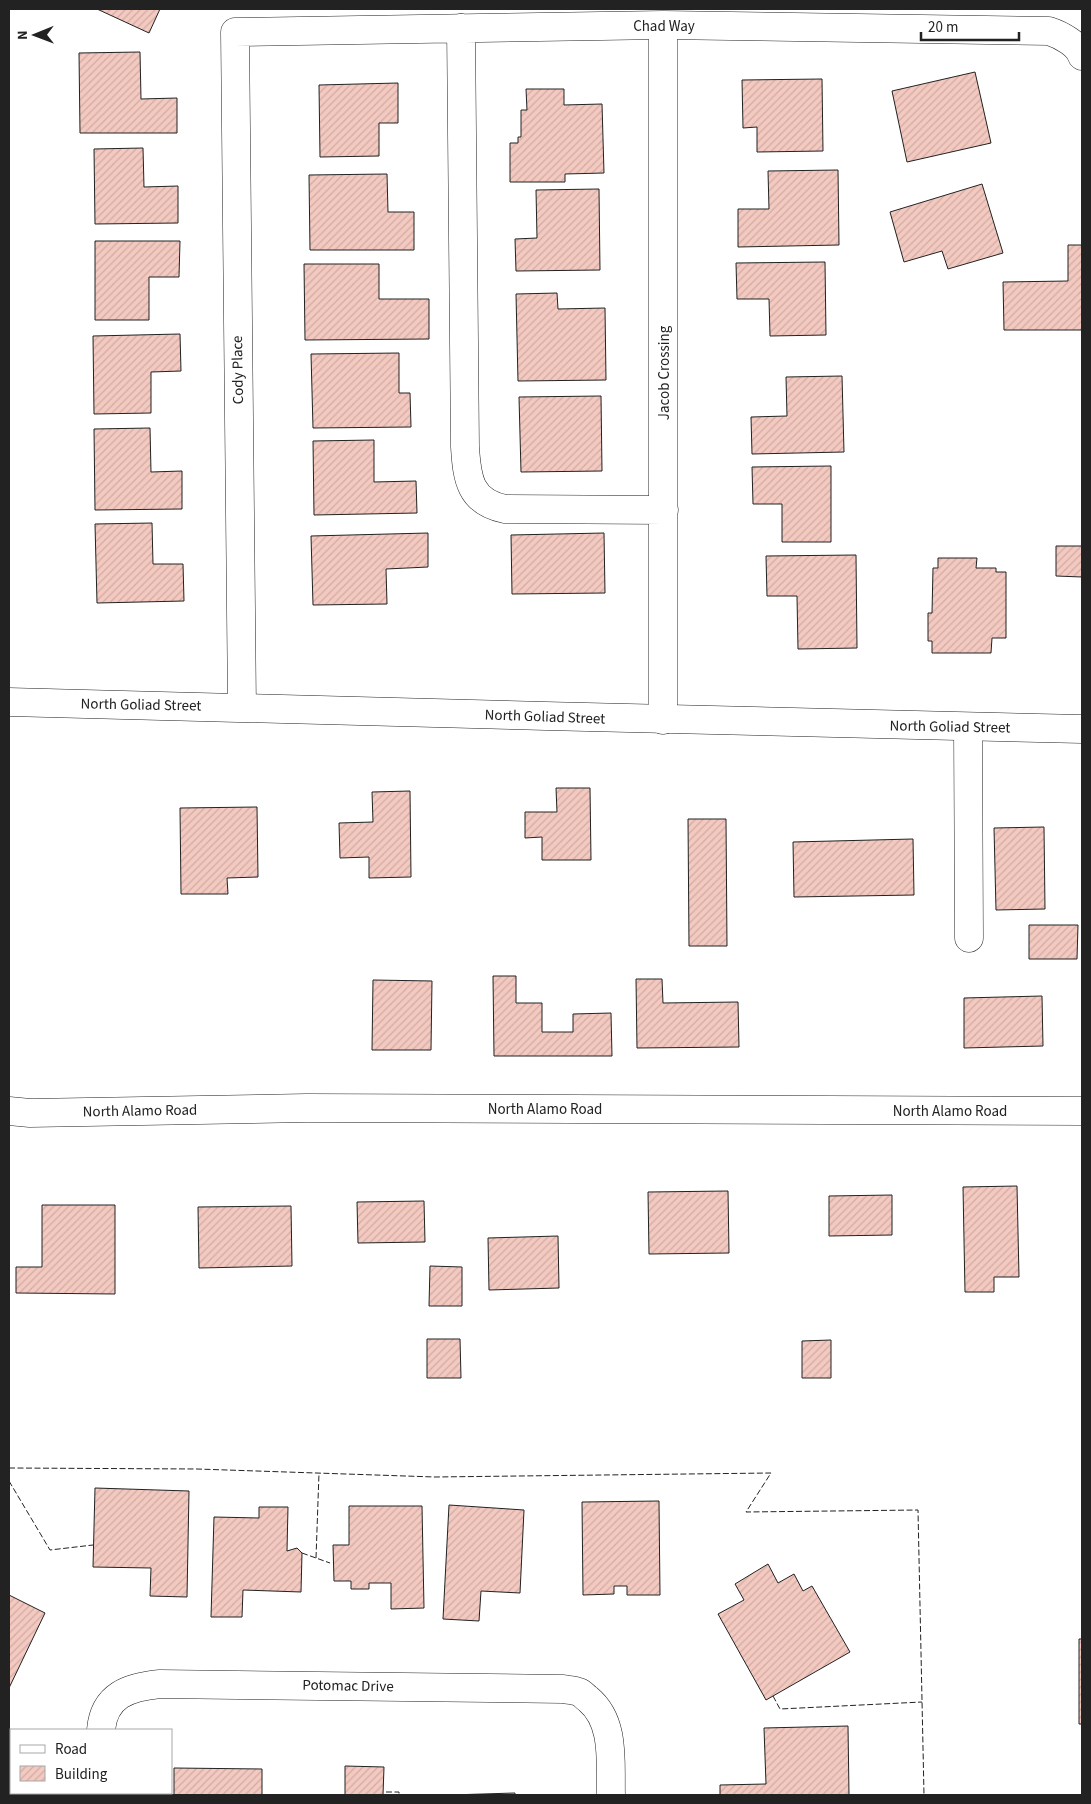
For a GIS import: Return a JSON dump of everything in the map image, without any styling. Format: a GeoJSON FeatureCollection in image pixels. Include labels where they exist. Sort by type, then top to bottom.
{"type":"FeatureCollection","features":[{"type":"Feature","properties":{"kind":"street","name":"Chad Way"},"geometry":{"type":"LineString","coordinates":[[235,32],[663,25],[1049,31],[1059,34],[1080,49],[1082,56]]}},
{"type":"Feature","properties":{"kind":"street","name":"Jacob Crossing"},"geometry":{"type":"LineString","coordinates":[[663,25],[663,720]]}},
{"type":"Feature","properties":{"kind":"street"},"geometry":{"type":"LineString","coordinates":[[461,28],[465,448],[471,485],[478,497],[492,506],[505,509],[664,510]]}},
{"type":"Feature","properties":{"kind":"street","name":"Cody Place"},"geometry":{"type":"LineString","coordinates":[[235,32],[242,707]]}},
{"type":"Feature","properties":{"kind":"street","name":"North Goliad Street"},"geometry":{"type":"LineString","coordinates":[[9,702],[663,720],[1082,729]]}},
{"type":"Feature","properties":{"kind":"street"},"geometry":{"type":"LineString","coordinates":[[968,727],[970,938]]}},
{"type":"Feature","properties":{"kind":"street","name":"North Alamo Road"},"geometry":{"type":"LineString","coordinates":[[9,1111],[30,1114],[346,1108],[1082,1111]]}},
{"type":"Feature","properties":{"kind":"street","name":"Potomac Drive"},"geometry":{"type":"LineString","coordinates":[[104,1718],[121,1694],[139,1686],[160,1684],[563,1689],[580,1692],[592,1702],[602,1715],[608,1729],[610,1743],[611,1795]]}},
{"type":"Feature","properties":{"kind":"building"},"geometry":{"type":"Polygon","coordinates":[[[97,9],[160,9],[149,33],[97,9]]]}},
{"type":"Feature","properties":{"kind":"building"},"geometry":{"type":"Polygon","coordinates":[[[140,52],[141,99],[177,98],[177,133],[80,133],[79,53],[140,52]]]}},
{"type":"Feature","properties":{"kind":"building"},"geometry":{"type":"Polygon","coordinates":[[[975,72],[991,143],[907,162],[892,91],[975,72]]]}},
{"type":"Feature","properties":{"kind":"building"},"geometry":{"type":"Polygon","coordinates":[[[822,79],[823,151],[757,152],[757,127],[743,128],[742,80],[822,79]]]}},
{"type":"Feature","properties":{"kind":"building"},"geometry":{"type":"Polygon","coordinates":[[[398,83],[398,123],[379,123],[379,156],[320,157],[319,85],[398,83]]]}},
{"type":"Feature","properties":{"kind":"building"},"geometry":{"type":"Polygon","coordinates":[[[526,89],[564,89],[564,105],[602,104],[604,173],[565,174],[565,182],[510,182],[510,143],[518,143],[518,137],[521,137],[521,110],[527,110],[526,89]]]}},
{"type":"Feature","properties":{"kind":"building"},"geometry":{"type":"Polygon","coordinates":[[[143,148],[144,187],[178,186],[178,223],[95,224],[94,149],[143,148]]]}},
{"type":"Feature","properties":{"kind":"building"},"geometry":{"type":"Polygon","coordinates":[[[838,170],[839,245],[738,247],[738,209],[769,209],[768,171],[838,170]]]}},
{"type":"Feature","properties":{"kind":"building"},"geometry":{"type":"Polygon","coordinates":[[[387,174],[388,212],[414,212],[414,250],[310,250],[309,175],[387,174]]]}},
{"type":"Feature","properties":{"kind":"building"},"geometry":{"type":"Polygon","coordinates":[[[982,184],[1003,253],[948,269],[942,251],[904,262],[890,212],[982,184]]]}},
{"type":"Feature","properties":{"kind":"building"},"geometry":{"type":"Polygon","coordinates":[[[599,189],[600,270],[516,271],[515,239],[537,238],[536,190],[599,189]]]}},
{"type":"Feature","properties":{"kind":"building"},"geometry":{"type":"Polygon","coordinates":[[[95,241],[180,241],[179,277],[149,277],[149,320],[95,320],[95,241]]]}},
{"type":"Feature","properties":{"kind":"building"},"geometry":{"type":"Polygon","coordinates":[[[1068,245],[1082,245],[1082,330],[1004,330],[1003,282],[1068,281],[1068,245]]]}},
{"type":"Feature","properties":{"kind":"building"},"geometry":{"type":"Polygon","coordinates":[[[825,262],[826,335],[770,336],[769,299],[737,299],[736,263],[825,262]]]}},
{"type":"Feature","properties":{"kind":"building"},"geometry":{"type":"Polygon","coordinates":[[[304,264],[379,264],[379,299],[429,299],[429,339],[305,340],[304,264]]]}},
{"type":"Feature","properties":{"kind":"building"},"geometry":{"type":"Polygon","coordinates":[[[557,293],[558,309],[605,308],[606,380],[518,381],[516,294],[557,293]]]}},
{"type":"Feature","properties":{"kind":"building"},"geometry":{"type":"Polygon","coordinates":[[[180,334],[181,371],[151,372],[151,413],[94,414],[93,336],[180,334]]]}},
{"type":"Feature","properties":{"kind":"building"},"geometry":{"type":"Polygon","coordinates":[[[399,353],[399,393],[410,393],[411,427],[313,428],[311,354],[399,353]]]}},
{"type":"Feature","properties":{"kind":"building"},"geometry":{"type":"Polygon","coordinates":[[[842,376],[844,452],[752,454],[751,417],[787,416],[786,377],[842,376]]]}},
{"type":"Feature","properties":{"kind":"building"},"geometry":{"type":"Polygon","coordinates":[[[601,396],[602,471],[521,472],[519,397],[601,396]]]}},
{"type":"Feature","properties":{"kind":"building"},"geometry":{"type":"Polygon","coordinates":[[[150,428],[151,472],[182,471],[182,509],[95,510],[94,429],[150,428]]]}},
{"type":"Feature","properties":{"kind":"building"},"geometry":{"type":"Polygon","coordinates":[[[374,440],[374,482],[416,481],[417,513],[314,515],[313,441],[374,440]]]}},
{"type":"Feature","properties":{"kind":"building"},"geometry":{"type":"Polygon","coordinates":[[[831,466],[831,542],[782,542],[782,504],[753,504],[752,467],[831,466]]]}},
{"type":"Feature","properties":{"kind":"building"},"geometry":{"type":"Polygon","coordinates":[[[152,523],[153,564],[183,564],[184,601],[97,603],[95,524],[152,523]]]}},
{"type":"Feature","properties":{"kind":"building"},"geometry":{"type":"Polygon","coordinates":[[[428,533],[428,567],[386,569],[387,604],[313,605],[311,536],[428,533]]]}},
{"type":"Feature","properties":{"kind":"building"},"geometry":{"type":"Polygon","coordinates":[[[604,533],[605,593],[512,594],[511,535],[604,533]]]}},
{"type":"Feature","properties":{"kind":"building"},"geometry":{"type":"Polygon","coordinates":[[[1056,546],[1082,546],[1082,577],[1056,576],[1056,546]]]}},
{"type":"Feature","properties":{"kind":"building"},"geometry":{"type":"Polygon","coordinates":[[[856,555],[857,648],[798,649],[797,596],[767,596],[766,556],[856,555]]]}},
{"type":"Feature","properties":{"kind":"building"},"geometry":{"type":"Polygon","coordinates":[[[938,558],[977,558],[976,568],[996,568],[996,572],[1006,572],[1006,638],[992,638],[991,653],[932,653],[932,641],[928,641],[928,613],[932,613],[933,568],[938,568],[938,558]]]}},
{"type":"Feature","properties":{"kind":"building"},"geometry":{"type":"Polygon","coordinates":[[[556,788],[590,788],[591,860],[542,860],[542,837],[525,838],[525,812],[557,812],[556,788]]]}},
{"type":"Feature","properties":{"kind":"building"},"geometry":{"type":"Polygon","coordinates":[[[410,791],[411,877],[369,878],[369,857],[340,858],[339,823],[373,822],[372,792],[410,791]]]}},
{"type":"Feature","properties":{"kind":"building"},"geometry":{"type":"Polygon","coordinates":[[[257,807],[258,877],[227,878],[228,894],[181,894],[180,808],[257,807]]]}},
{"type":"Feature","properties":{"kind":"building"},"geometry":{"type":"Polygon","coordinates":[[[688,819],[726,819],[727,946],[689,946],[688,819]]]}},
{"type":"Feature","properties":{"kind":"building"},"geometry":{"type":"Polygon","coordinates":[[[1044,827],[1045,909],[996,910],[994,828],[1044,827]]]}},
{"type":"Feature","properties":{"kind":"building"},"geometry":{"type":"Polygon","coordinates":[[[913,839],[914,895],[794,897],[793,842],[913,839]]]}},
{"type":"Feature","properties":{"kind":"building"},"geometry":{"type":"Polygon","coordinates":[[[1029,925],[1078,925],[1077,959],[1029,959],[1029,925]]]}},
{"type":"Feature","properties":{"kind":"building"},"geometry":{"type":"Polygon","coordinates":[[[493,976],[516,976],[516,1003],[542,1003],[542,1032],[573,1032],[573,1014],[611,1013],[612,1056],[494,1056],[493,976]]]}},
{"type":"Feature","properties":{"kind":"building"},"geometry":{"type":"Polygon","coordinates":[[[636,979],[662,979],[663,1003],[738,1002],[739,1047],[637,1048],[636,979]]]}},
{"type":"Feature","properties":{"kind":"building"},"geometry":{"type":"Polygon","coordinates":[[[373,980],[432,981],[431,1050],[372,1050],[373,980]]]}},
{"type":"Feature","properties":{"kind":"building"},"geometry":{"type":"Polygon","coordinates":[[[1042,996],[1043,1046],[964,1048],[964,998],[1042,996]]]}},
{"type":"Feature","properties":{"kind":"building"},"geometry":{"type":"Polygon","coordinates":[[[1017,1186],[1019,1277],[994,1277],[994,1292],[965,1292],[963,1187],[1017,1186]]]}},
{"type":"Feature","properties":{"kind":"building"},"geometry":{"type":"Polygon","coordinates":[[[728,1191],[729,1253],[649,1254],[648,1192],[728,1191]]]}},
{"type":"Feature","properties":{"kind":"building"},"geometry":{"type":"Polygon","coordinates":[[[892,1195],[892,1235],[829,1236],[829,1196],[892,1195]]]}},
{"type":"Feature","properties":{"kind":"building"},"geometry":{"type":"Polygon","coordinates":[[[424,1201],[425,1242],[358,1243],[357,1202],[424,1201]]]}},
{"type":"Feature","properties":{"kind":"building"},"geometry":{"type":"Polygon","coordinates":[[[42,1205],[115,1205],[115,1294],[16,1293],[16,1267],[42,1267],[42,1205]]]}},
{"type":"Feature","properties":{"kind":"building"},"geometry":{"type":"Polygon","coordinates":[[[291,1206],[292,1266],[199,1268],[198,1207],[291,1206]]]}},
{"type":"Feature","properties":{"kind":"building"},"geometry":{"type":"Polygon","coordinates":[[[558,1236],[559,1288],[489,1290],[488,1238],[558,1236]]]}},
{"type":"Feature","properties":{"kind":"building"},"geometry":{"type":"Polygon","coordinates":[[[430,1266],[462,1267],[462,1306],[429,1306],[430,1266]]]}},
{"type":"Feature","properties":{"kind":"building"},"geometry":{"type":"Polygon","coordinates":[[[427,1339],[460,1339],[461,1378],[427,1378],[427,1339]]]}},
{"type":"Feature","properties":{"kind":"building"},"geometry":{"type":"Polygon","coordinates":[[[831,1340],[831,1378],[802,1378],[802,1341],[831,1340]]]}},
{"type":"Feature","properties":{"kind":"building"},"geometry":{"type":"Polygon","coordinates":[[[95,1488],[189,1491],[187,1597],[150,1596],[151,1568],[93,1567],[95,1488]]]}},
{"type":"Feature","properties":{"kind":"building"},"geometry":{"type":"Polygon","coordinates":[[[659,1501],[660,1595],[627,1595],[627,1586],[614,1586],[614,1594],[583,1595],[582,1502],[659,1501]]]}},
{"type":"Feature","properties":{"kind":"building"},"geometry":{"type":"Polygon","coordinates":[[[449,1505],[524,1510],[520,1593],[481,1591],[479,1621],[443,1619],[449,1505]]]}},
{"type":"Feature","properties":{"kind":"building"},"geometry":{"type":"Polygon","coordinates":[[[349,1506],[422,1506],[424,1608],[391,1609],[391,1583],[369,1583],[369,1589],[351,1589],[351,1581],[334,1581],[333,1545],[349,1545],[349,1506]]]}},
{"type":"Feature","properties":{"kind":"building"},"geometry":{"type":"Polygon","coordinates":[[[259,1507],[288,1507],[287,1551],[297,1548],[302,1553],[301,1592],[243,1590],[242,1617],[211,1617],[214,1517],[259,1518],[259,1507]]]}},
{"type":"Feature","properties":{"kind":"building"},"geometry":{"type":"Polygon","coordinates":[[[768,1564],[778,1583],[794,1574],[803,1591],[812,1586],[850,1652],[766,1700],[718,1614],[744,1600],[735,1584],[768,1564]]]}},
{"type":"Feature","properties":{"kind":"building"},"geometry":{"type":"Polygon","coordinates":[[[9,1595],[45,1613],[9,1688],[9,1595]]]}},
{"type":"Feature","properties":{"kind":"building"},"geometry":{"type":"Polygon","coordinates":[[[1079,1639],[1082,1639],[1082,1724],[1079,1724],[1079,1639]]]}},
{"type":"Feature","properties":{"kind":"building"},"geometry":{"type":"Polygon","coordinates":[[[848,1726],[849,1795],[720,1795],[720,1785],[766,1784],[764,1728],[848,1726]]]}},
{"type":"Feature","properties":{"kind":"building"},"geometry":{"type":"Polygon","coordinates":[[[345,1766],[384,1767],[383,1795],[345,1795],[345,1766]]]}},
{"type":"Feature","properties":{"kind":"building"},"geometry":{"type":"Polygon","coordinates":[[[174,1768],[262,1769],[262,1795],[174,1795],[174,1768]]]}},
{"type":"Feature","properties":{"kind":"building"},"geometry":{"type":"Polygon","coordinates":[[[9,1781],[10,1794],[24,1794],[24,1795],[9,1795],[9,1781]]]}},
{"type":"Feature","properties":{"kind":"building"},"geometry":{"type":"Polygon","coordinates":[[[515,1793],[515,1795],[450,1795],[515,1793]]]}},
{"type":"Feature","properties":{"kind":"fence"},"geometry":{"type":"LineString","coordinates":[[9,1468],[197,1469],[435,1477],[771,1473],[746,1512],[918,1510],[924,1795]]}},
{"type":"Feature","properties":{"kind":"fence"},"geometry":{"type":"LineString","coordinates":[[316,1558],[319,1473]]}},
{"type":"Feature","properties":{"kind":"fence"},"geometry":{"type":"LineString","coordinates":[[9,1481],[50,1550],[93,1545]]}},
{"type":"Feature","properties":{"kind":"fence"},"geometry":{"type":"LineString","coordinates":[[302,1553],[330,1563]]}},
{"type":"Feature","properties":{"kind":"fence"},"geometry":{"type":"LineString","coordinates":[[773,1696],[780,1709],[922,1702]]}},
{"type":"Feature","properties":{"kind":"fence"},"geometry":{"type":"LineString","coordinates":[[386,1792],[399,1792],[399,1795]]}}]}
